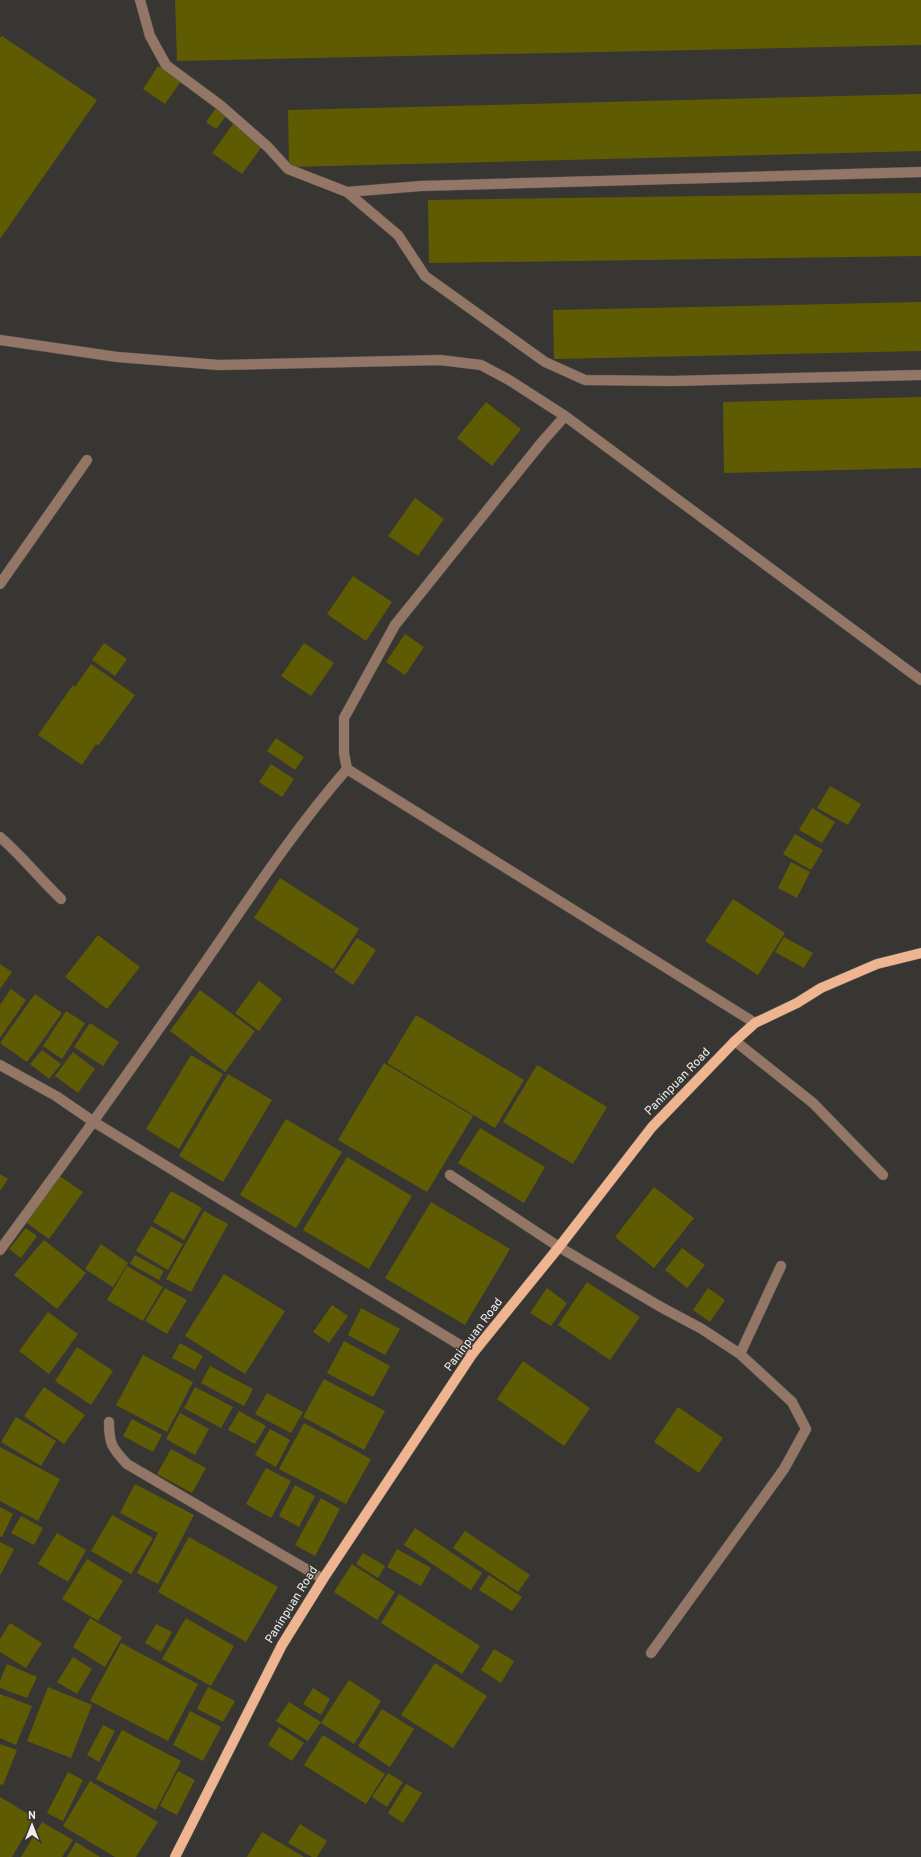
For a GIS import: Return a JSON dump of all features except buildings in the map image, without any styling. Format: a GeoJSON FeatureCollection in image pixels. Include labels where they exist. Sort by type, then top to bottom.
{"type":"FeatureCollection","features":[{"type":"Feature","properties":{"kind":"main road","name":"Paninpuan Road"},"geometry":{"type":"LineString","coordinates":[[175,1857],[282,1645],[323,1578],[473,1354],[559,1247],[652,1127],[735,1041],[755,1023],[797,1003],[821,988],[877,964],[921,953]]}},
{"type":"Feature","properties":{"kind":"street"},"geometry":{"type":"LineString","coordinates":[[140,0],[150,36],[166,65],[220,105],[268,147],[288,169],[347,192],[398,235],[425,276],[545,362],[585,380],[672,381],[921,375]]}},
{"type":"Feature","properties":{"kind":"street"},"geometry":{"type":"LineString","coordinates":[[347,192],[421,186],[921,172]]}},
{"type":"Feature","properties":{"kind":"street"},"geometry":{"type":"LineString","coordinates":[[0,340],[116,357],[219,365],[440,360],[480,365],[509,380],[565,416],[921,680]]}},
{"type":"Feature","properties":{"kind":"street"},"geometry":{"type":"LineString","coordinates":[[565,416],[542,442],[396,625],[344,718],[344,753],[347,769],[755,1023]]}},
{"type":"Feature","properties":{"kind":"street"},"geometry":{"type":"LineString","coordinates":[[0,584],[87,460]]}},
{"type":"Feature","properties":{"kind":"street"},"geometry":{"type":"LineString","coordinates":[[0,1250],[94,1122],[260,884],[326,793],[347,769]]}},
{"type":"Feature","properties":{"kind":"street"},"geometry":{"type":"LineString","coordinates":[[0,837],[16,850],[40,878],[61,899]]}},
{"type":"Feature","properties":{"kind":"street"},"geometry":{"type":"LineString","coordinates":[[735,1041],[813,1104],[883,1175]]}},
{"type":"Feature","properties":{"kind":"street"},"geometry":{"type":"LineString","coordinates":[[0,1065],[56,1096],[94,1122],[473,1354]]}},
{"type":"Feature","properties":{"kind":"street"},"geometry":{"type":"LineString","coordinates":[[450,1175],[559,1247],[659,1306],[702,1329],[740,1354],[792,1402],[806,1429],[784,1469],[651,1653]]}},
{"type":"Feature","properties":{"kind":"street"},"geometry":{"type":"LineString","coordinates":[[740,1354],[781,1266]]}},
{"type":"Feature","properties":{"kind":"street"},"geometry":{"type":"LineString","coordinates":[[109,1422],[109,1439],[116,1452],[127,1464],[323,1578]]}}]}
